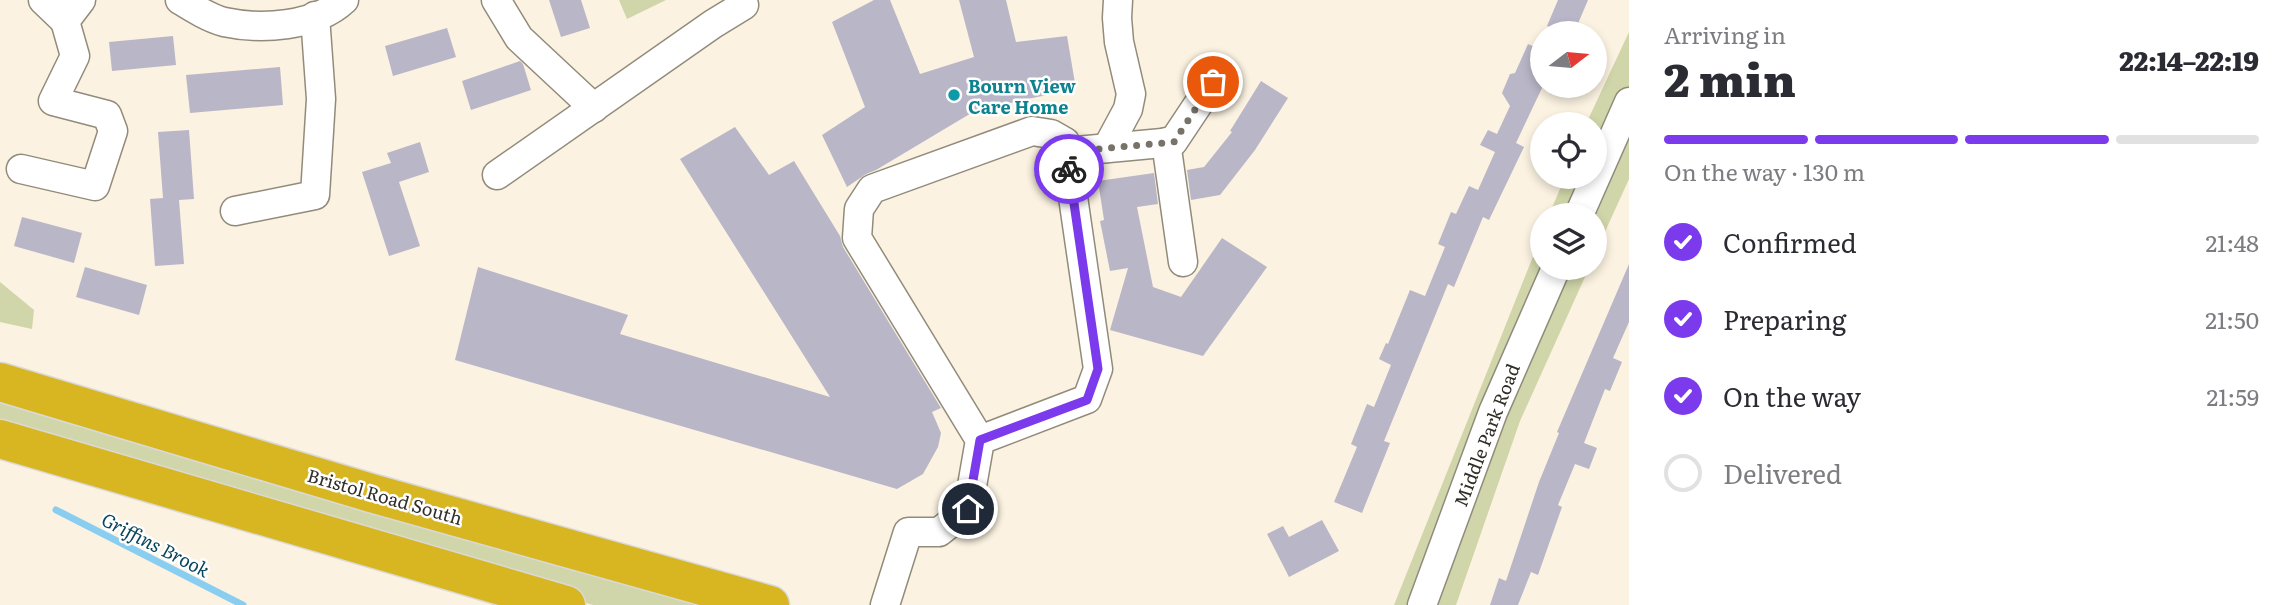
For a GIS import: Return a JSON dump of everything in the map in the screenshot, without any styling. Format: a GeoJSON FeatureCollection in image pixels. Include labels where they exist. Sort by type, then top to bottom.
{"type":"FeatureCollection","features":[{"type":"Feature","properties":{"kind":"highway","name":"Bristol Road South"},"geometry":{"type":"LineString","coordinates":[[0,382],[385,496],[770,605]]}},
{"type":"Feature","properties":{"kind":"highway"},"geometry":{"type":"LineString","coordinates":[[0,439],[566,605]]}},
{"type":"Feature","properties":{"kind":"street"},"geometry":{"type":"LineString","coordinates":[[21,169],[95,187],[113,131],[107,115],[53,101],[75,56],[73,10],[43,0]]}},
{"type":"Feature","properties":{"kind":"street"},"geometry":{"type":"LineString","coordinates":[[180,0],[221,21],[257,27],[286,25],[315,16],[344,0]]}},
{"type":"Feature","properties":{"kind":"street"},"geometry":{"type":"LineString","coordinates":[[496,0],[519,37],[594,108]]}},
{"type":"Feature","properties":{"kind":"street"},"geometry":{"type":"LineString","coordinates":[[1107,148],[1128,109],[1131,94],[1119,42],[1118,0]]}},
{"type":"Feature","properties":{"kind":"street"},"geometry":{"type":"LineString","coordinates":[[497,175],[744,5]]}},
{"type":"Feature","properties":{"kind":"street"},"geometry":{"type":"LineString","coordinates":[[235,211],[315,195],[321,99],[315,16]]}},
{"type":"Feature","properties":{"kind":"street"},"geometry":{"type":"LineString","coordinates":[[1066,152],[1174,142],[1213,82]]}},
{"type":"Feature","properties":{"kind":"street"},"geometry":{"type":"LineString","coordinates":[[1584,203],[1629,102]]}},
{"type":"Feature","properties":{"kind":"street"},"geometry":{"type":"LineString","coordinates":[[885,605],[908,532],[939,532],[968,509],[980,440],[858,238],[859,209],[872,189],[1032,131],[1051,134],[1065,142],[1098,369],[1087,400],[980,440]]}},
{"type":"Feature","properties":{"kind":"street"},"geometry":{"type":"LineString","coordinates":[[1166,142],[1182,262]]}},
{"type":"Feature","properties":{"kind":"street","name":"Middle Park Road"},"geometry":{"type":"LineString","coordinates":[[1422,605],[1493,412],[1551,280]]}},
{"type":"Feature","properties":{"kind":"green space"},"geometry":{"type":"Polygon","coordinates":[[[619,0],[666,0],[627,19],[619,0]]]}},
{"type":"Feature","properties":{"kind":"green space"},"geometry":{"type":"Polygon","coordinates":[[[1629,32],[1629,88],[1607,136],[1607,112],[1592,112],[1598,98],[1607,98],[1607,79],[1629,32]]]}},
{"type":"Feature","properties":{"kind":"green space"},"geometry":{"type":"Polygon","coordinates":[[[1629,127],[1629,179],[1607,227],[1607,203],[1593,203],[1599,189],[1607,189],[1607,173],[1629,127]]]}},
{"type":"Feature","properties":{"kind":"green space"},"geometry":{"type":"Polygon","coordinates":[[[1560,189],[1583,189],[1576,203],[1554,203],[1560,189]]]}},
{"type":"Feature","properties":{"kind":"green space"},"geometry":{"type":"Polygon","coordinates":[[[1530,264],[1530,280],[1537,280],[1413,605],[1394,605],[1530,264]]]}},
{"type":"Feature","properties":{"kind":"green space"},"geometry":{"type":"Polygon","coordinates":[[[1559,280],[1584,280],[1520,421],[1456,605],[1430,605],[1559,280]]]}},
{"type":"Feature","properties":{"kind":"green space"},"geometry":{"type":"Polygon","coordinates":[[[0,282],[34,310],[32,329],[0,322],[0,282]]]}},
{"type":"Feature","properties":{"kind":"green space"},"geometry":{"type":"Polygon","coordinates":[[[0,395],[723,605],[593,605],[0,431],[0,395]]]}},
{"type":"Feature","properties":{"kind":"building"},"geometry":{"type":"Polygon","coordinates":[[[549,0],[581,0],[590,28],[561,37],[549,0]]]}},
{"type":"Feature","properties":{"kind":"building","name":"Bourn View Care Home"},"geometry":{"type":"Polygon","coordinates":[[[874,0],[890,0],[920,74],[974,57],[959,0],[1006,0],[1016,42],[1067,36],[1076,89],[968,115],[847,187],[822,135],[865,107],[832,22],[874,0]]]}},
{"type":"Feature","properties":{"kind":"building"},"geometry":{"type":"Polygon","coordinates":[[[1558,0],[1588,0],[1579,21],[1549,21],[1558,0]]]}},
{"type":"Feature","properties":{"kind":"building"},"geometry":{"type":"Polygon","coordinates":[[[447,28],[456,57],[393,76],[385,46],[447,28]]]}},
{"type":"Feature","properties":{"kind":"building"},"geometry":{"type":"Polygon","coordinates":[[[173,36],[176,65],[112,71],[109,42],[173,36]]]}},
{"type":"Feature","properties":{"kind":"building"},"geometry":{"type":"Polygon","coordinates":[[[1528,44],[1530,45],[1530,98],[1537,98],[1516,143],[1524,147],[1489,220],[1483,217],[1454,287],[1448,284],[1384,441],[1390,443],[1362,513],[1334,502],[1357,447],[1351,444],[1367,404],[1374,407],[1391,365],[1379,359],[1410,290],[1425,296],[1445,247],[1438,244],[1451,212],[1456,214],[1469,186],[1478,190],[1495,152],[1480,145],[1488,130],[1497,134],[1510,106],[1502,93],[1510,74],[1515,73],[1528,44]]]}},
{"type":"Feature","properties":{"kind":"building"},"geometry":{"type":"Polygon","coordinates":[[[520,61],[531,90],[471,110],[462,81],[520,61]]]}},
{"type":"Feature","properties":{"kind":"building"},"geometry":{"type":"Polygon","coordinates":[[[280,67],[283,105],[190,113],[186,75],[280,67]]]}},
{"type":"Feature","properties":{"kind":"building"},"geometry":{"type":"Polygon","coordinates":[[[1261,81],[1288,98],[1255,150],[1220,195],[1191,200],[1187,170],[1204,167],[1232,132],[1230,131],[1261,81]]]}},
{"type":"Feature","properties":{"kind":"building"},"geometry":{"type":"Polygon","coordinates":[[[735,127],[769,175],[794,161],[941,408],[932,412],[941,433],[938,447],[923,474],[897,489],[455,360],[478,267],[628,315],[620,334],[830,397],[680,159],[735,127]]]}},
{"type":"Feature","properties":{"kind":"building"},"geometry":{"type":"Polygon","coordinates":[[[189,130],[194,199],[179,200],[184,264],[155,266],[150,199],[163,198],[158,132],[189,130]]]}},
{"type":"Feature","properties":{"kind":"building"},"geometry":{"type":"Polygon","coordinates":[[[420,142],[429,172],[399,182],[420,246],[389,256],[362,172],[391,163],[387,153],[420,142]]]}},
{"type":"Feature","properties":{"kind":"building"},"geometry":{"type":"Polygon","coordinates":[[[1154,173],[1158,204],[1137,207],[1153,287],[1181,297],[1222,238],[1267,267],[1203,356],[1110,330],[1128,268],[1110,271],[1100,221],[1104,220],[1098,181],[1154,173]]]}},
{"type":"Feature","properties":{"kind":"building"},"geometry":{"type":"Polygon","coordinates":[[[22,217],[82,233],[74,263],[14,246],[22,217]]]}},
{"type":"Feature","properties":{"kind":"building"},"geometry":{"type":"Polygon","coordinates":[[[1629,264],[1629,322],[1613,358],[1622,362],[1610,391],[1605,389],[1584,443],[1597,448],[1589,469],[1575,464],[1558,505],[1562,507],[1538,575],[1531,572],[1518,605],[1490,605],[1499,578],[1506,581],[1539,482],[1559,433],[1557,432],[1629,264]]]}},
{"type":"Feature","properties":{"kind":"building"},"geometry":{"type":"Polygon","coordinates":[[[85,267],[147,285],[139,315],[76,297],[85,267]]]}},
{"type":"Feature","properties":{"kind":"building"},"geometry":{"type":"Polygon","coordinates":[[[1322,520],[1339,551],[1289,577],[1267,534],[1283,526],[1289,537],[1322,520]]]}},
{"type":"Feature","properties":{"kind":"waterway","name":"Griffins Brook"},"geometry":{"type":"LineString","coordinates":[[56,510],[243,605]]}},
{"type":"Feature","properties":{"kind":"way so far"},"geometry":{"type":"LineString","coordinates":[[1069,169],[1066,152],[1174,142],[1213,82]]}},
{"type":"Feature","properties":{"kind":"place","name":"Bourn View Care Home"},"geometry":{"type":"Point","coordinates":[954,95]}},
{"type":"Feature","properties":{"kind":"route"},"geometry":{"type":"LineString","coordinates":[[968,509],[980,440],[1087,400],[1098,369],[1069,169]]}}]}
